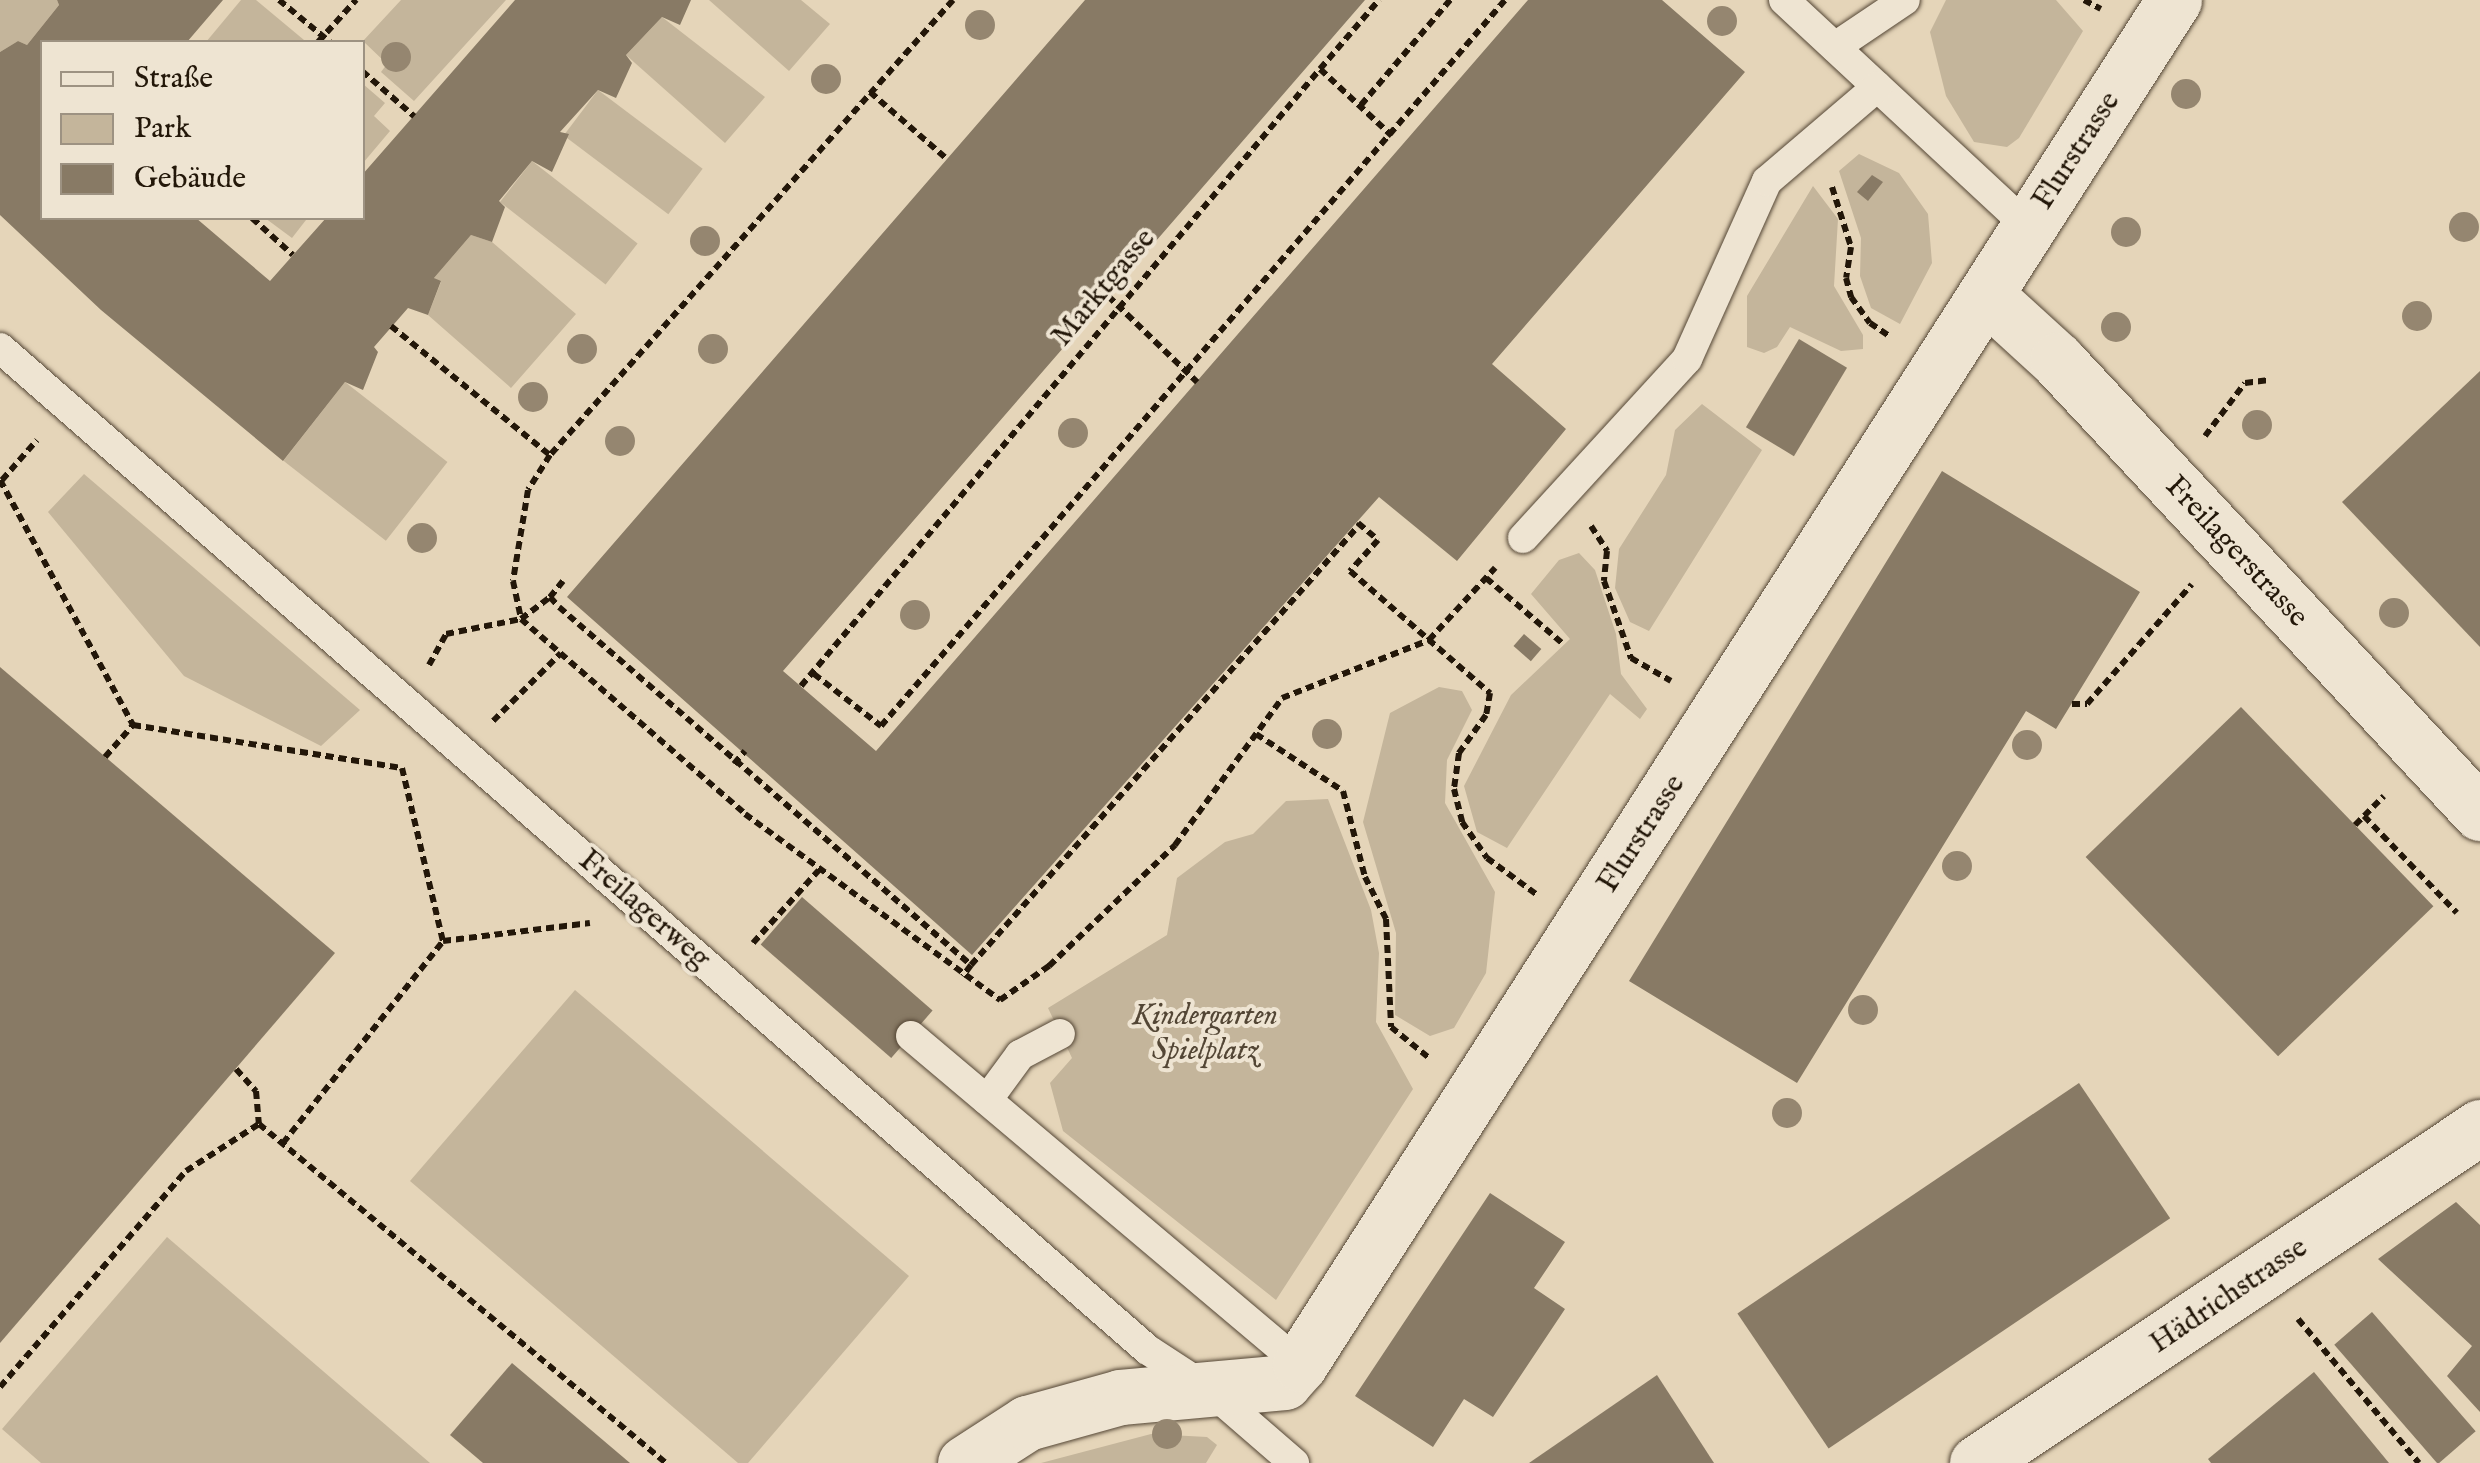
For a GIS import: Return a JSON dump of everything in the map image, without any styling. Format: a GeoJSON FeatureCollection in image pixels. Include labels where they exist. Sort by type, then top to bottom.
{"type":"FeatureCollection","features":[{"type":"Feature","properties":{"kind":"street","name":"Flurstrasse"},"geometry":{"type":"LineString","coordinates":[[1300,1364],[2174,0]]}},
{"type":"Feature","properties":{"kind":"street","name":"Freilagerstrasse"},"geometry":{"type":"LineString","coordinates":[[1987,296],[2057,360],[2480,813]]}},
{"type":"Feature","properties":{"kind":"street","name":"Hädrichstrasse"},"geometry":{"type":"LineString","coordinates":[[1977,1463],[2480,1127]]}},
{"type":"Feature","properties":{"kind":"street"},"geometry":{"type":"LineString","coordinates":[[965,1463],[1027,1423],[1120,1397],[1284,1382],[1300,1364]]}},
{"type":"Feature","properties":{"kind":"lane"},"geometry":{"type":"LineString","coordinates":[[1784,0],[2028,228]]}},
{"type":"Feature","properties":{"kind":"lane"},"geometry":{"type":"LineString","coordinates":[[1835,47],[1905,0]]}},
{"type":"Feature","properties":{"kind":"lane"},"geometry":{"type":"LineString","coordinates":[[1523,538],[1687,358],[1767,182],[1876,86]]}},
{"type":"Feature","properties":{"kind":"lane","name":"Freilagerweg"},"geometry":{"type":"LineString","coordinates":[[0,348],[1148,1350],[1210,1391],[1294,1463]]}},
{"type":"Feature","properties":{"kind":"lane"},"geometry":{"type":"LineString","coordinates":[[986,1100],[1020,1055],[1060,1034]]}},
{"type":"Feature","properties":{"kind":"lane"},"geometry":{"type":"LineString","coordinates":[[911,1036],[1300,1364]]}},
{"type":"Feature","properties":{"kind":"path"},"geometry":{"type":"LineString","coordinates":[[279,0],[324,40],[356,0]]}},
{"type":"Feature","properties":{"kind":"path"},"geometry":{"type":"LineString","coordinates":[[953,0],[550,456],[528,490],[513,581],[521,619],[745,814],[1000,1000],[1049,966],[1175,845],[1282,698],[1428,640],[1523,538]]}},
{"type":"Feature","properties":{"kind":"path","name":"Marktgasse"},"geometry":{"type":"LineString","coordinates":[[801,686],[1379,0]]}},
{"type":"Feature","properties":{"kind":"path"},"geometry":{"type":"LineString","coordinates":[[1362,105],[1450,0]]}},
{"type":"Feature","properties":{"kind":"path"},"geometry":{"type":"LineString","coordinates":[[814,674],[881,726],[1505,0]]}},
{"type":"Feature","properties":{"kind":"path"},"geometry":{"type":"LineString","coordinates":[[1320,69],[1392,136]]}},
{"type":"Feature","properties":{"kind":"path"},"geometry":{"type":"LineString","coordinates":[[365,74],[414,116]]}},
{"type":"Feature","properties":{"kind":"path"},"geometry":{"type":"LineString","coordinates":[[870,92],[947,159]]}},
{"type":"Feature","properties":{"kind":"path"},"geometry":{"type":"LineString","coordinates":[[1811,144],[1846,226],[1851,297],[1870,323],[1896,340]]}},
{"type":"Feature","properties":{"kind":"path"},"geometry":{"type":"LineString","coordinates":[[254,220],[293,255]]}},
{"type":"Feature","properties":{"kind":"path"},"geometry":{"type":"LineString","coordinates":[[1108,296],[1196,382]]}},
{"type":"Feature","properties":{"kind":"path"},"geometry":{"type":"LineString","coordinates":[[391,326],[550,456]]}},
{"type":"Feature","properties":{"kind":"path"},"geometry":{"type":"LineString","coordinates":[[2196,448],[2246,383],[2269,380]]}},
{"type":"Feature","properties":{"kind":"path"},"geometry":{"type":"LineString","coordinates":[[0,480],[132,724]]}},
{"type":"Feature","properties":{"kind":"path"},"geometry":{"type":"LineString","coordinates":[[1568,489],[1607,551],[1604,581],[1631,658],[1675,683]]}},
{"type":"Feature","properties":{"kind":"path"},"geometry":{"type":"LineString","coordinates":[[963,976],[1359,523],[1378,540],[1350,571],[1490,693],[1486,715],[1459,753],[1454,789],[1462,822],[1487,858],[1552,906]]}},
{"type":"Feature","properties":{"kind":"path"},"geometry":{"type":"LineString","coordinates":[[2072,704],[2086,704],[2201,574]]}},
{"type":"Feature","properties":{"kind":"path"},"geometry":{"type":"LineString","coordinates":[[1486,578],[1562,643]]}},
{"type":"Feature","properties":{"kind":"path"},"geometry":{"type":"LineString","coordinates":[[428,666],[446,634],[521,619],[550,597],[562,581]]}},
{"type":"Feature","properties":{"kind":"path"},"geometry":{"type":"LineString","coordinates":[[550,597],[734,764],[970,965]]}},
{"type":"Feature","properties":{"kind":"path"},"geometry":{"type":"LineString","coordinates":[[484,713],[494,722],[560,653]]}},
{"type":"Feature","properties":{"kind":"path"},"geometry":{"type":"LineString","coordinates":[[132,724],[402,768],[443,941]]}},
{"type":"Feature","properties":{"kind":"path"},"geometry":{"type":"LineString","coordinates":[[105,757],[132,724]]}},
{"type":"Feature","properties":{"kind":"path"},"geometry":{"type":"LineString","coordinates":[[1256,734],[1343,791],[1365,877],[1386,919],[1391,1027],[1444,1070]]}},
{"type":"Feature","properties":{"kind":"path"},"geometry":{"type":"LineString","coordinates":[[734,764],[745,751]]}},
{"type":"Feature","properties":{"kind":"path"},"geometry":{"type":"LineString","coordinates":[[2355,825],[2376,803]]}},
{"type":"Feature","properties":{"kind":"path"},"geometry":{"type":"LineString","coordinates":[[2364,816],[2458,913]]}},
{"type":"Feature","properties":{"kind":"path"},"geometry":{"type":"LineString","coordinates":[[283,1143],[443,941],[650,915]]}},
{"type":"Feature","properties":{"kind":"path"},"geometry":{"type":"LineString","coordinates":[[236,1069],[256,1092],[259,1124],[666,1463]]}},
{"type":"Feature","properties":{"kind":"path"},"geometry":{"type":"LineString","coordinates":[[0,1387],[186,1171],[259,1124]]}},
{"type":"Feature","properties":{"kind":"path"},"geometry":{"type":"LineString","coordinates":[[2262,1276],[2420,1463]]}},
{"type":"Feature","properties":{"kind":"green space"},"geometry":{"type":"Polygon","coordinates":[[[0,0],[57,0],[59,5],[27,45],[18,41],[0,52],[0,0]]]}},
{"type":"Feature","properties":{"kind":"green space"},"geometry":{"type":"Polygon","coordinates":[[[241,0],[256,0],[304,40],[208,40],[241,0]]]}},
{"type":"Feature","properties":{"kind":"green space"},"geometry":{"type":"Polygon","coordinates":[[[401,0],[506,0],[414,101],[381,72],[387,64],[364,40],[401,0]]]}},
{"type":"Feature","properties":{"kind":"green space"},"geometry":{"type":"Polygon","coordinates":[[[709,0],[801,0],[830,24],[789,71],[709,0]]]}},
{"type":"Feature","properties":{"kind":"green space"},"geometry":{"type":"Polygon","coordinates":[[[1946,0],[2056,0],[2083,31],[2019,138],[2007,147],[1974,142],[1946,96],[1930,32],[1946,0]]]}},
{"type":"Feature","properties":{"kind":"green space"},"geometry":{"type":"Polygon","coordinates":[[[662,17],[765,97],[725,143],[626,55],[662,17]]]}},
{"type":"Feature","properties":{"kind":"green space"},"geometry":{"type":"Polygon","coordinates":[[[365,86],[385,103],[374,116],[390,131],[365,161],[365,86]]]}},
{"type":"Feature","properties":{"kind":"green space"},"geometry":{"type":"Polygon","coordinates":[[[598,90],[703,169],[668,214],[564,136],[598,90]]]}},
{"type":"Feature","properties":{"kind":"green space"},"geometry":{"type":"Polygon","coordinates":[[[1859,154],[1899,173],[1928,214],[1932,263],[1900,324],[1871,308],[1860,276],[1861,238],[1839,171],[1859,154]]]}},
{"type":"Feature","properties":{"kind":"green space"},"geometry":{"type":"Polygon","coordinates":[[[532,161],[638,243],[606,284],[500,202],[532,161]]]}},
{"type":"Feature","properties":{"kind":"green space"},"geometry":{"type":"Polygon","coordinates":[[[1813,186],[1838,219],[1834,286],[1863,335],[1863,349],[1841,351],[1790,327],[1777,347],[1764,353],[1747,347],[1747,296],[1813,186]]]}},
{"type":"Feature","properties":{"kind":"green space"},"geometry":{"type":"Polygon","coordinates":[[[268,220],[306,220],[292,238],[268,220]]]}},
{"type":"Feature","properties":{"kind":"green space"},"geometry":{"type":"Polygon","coordinates":[[[471,235],[492,242],[576,314],[511,388],[428,315],[441,282],[434,278],[471,235]]]}},
{"type":"Feature","properties":{"kind":"green space"},"geometry":{"type":"Polygon","coordinates":[[[345,382],[447,462],[386,541],[283,461],[345,382]]]}},
{"type":"Feature","properties":{"kind":"green space"},"geometry":{"type":"Polygon","coordinates":[[[1702,404],[1762,450],[1649,631],[1630,622],[1615,588],[1619,549],[1666,475],[1675,430],[1702,404]]]}},
{"type":"Feature","properties":{"kind":"green space"},"geometry":{"type":"Polygon","coordinates":[[[84,474],[360,710],[321,746],[184,676],[48,512],[84,474]]]}},
{"type":"Feature","properties":{"kind":"green space"},"geometry":{"type":"Polygon","coordinates":[[[1579,553],[1595,570],[1616,634],[1621,674],[1647,709],[1640,719],[1610,694],[1507,848],[1477,832],[1464,786],[1511,695],[1570,639],[1531,594],[1559,560],[1579,553]]]}},
{"type":"Feature","properties":{"kind":"green space"},"geometry":{"type":"Polygon","coordinates":[[[1439,687],[1462,691],[1472,710],[1447,760],[1445,803],[1495,892],[1486,973],[1454,1028],[1430,1036],[1395,1015],[1396,933],[1363,822],[1390,713],[1439,687]]]}},
{"type":"Feature","properties":{"kind":"green space","name":"Kindergarten Spielplatz"},"geometry":{"type":"Polygon","coordinates":[[[1328,799],[1371,910],[1379,953],[1376,1022],[1413,1089],[1276,1300],[1063,1131],[1050,1083],[1072,1058],[1048,1008],[1167,935],[1177,878],[1225,842],[1253,834],[1286,801],[1328,799]]]}},
{"type":"Feature","properties":{"kind":"green space"},"geometry":{"type":"Polygon","coordinates":[[[575,990],[909,1276],[748,1463],[738,1463],[410,1181],[575,990]]]}},
{"type":"Feature","properties":{"kind":"green space"},"geometry":{"type":"Polygon","coordinates":[[[167,1237],[430,1463],[41,1463],[2,1429],[167,1237]]]}},
{"type":"Feature","properties":{"kind":"green space"},"geometry":{"type":"Polygon","coordinates":[[[1151,1434],[1207,1437],[1217,1445],[1206,1463],[1041,1463],[1151,1434]]]}},
{"type":"Feature","properties":{"kind":"building"},"geometry":{"type":"Polygon","coordinates":[[[57,0],[223,0],[189,40],[40,40],[40,220],[198,220],[270,281],[324,220],[365,220],[365,172],[515,0],[691,0],[680,25],[662,17],[626,55],[632,63],[616,98],[598,90],[560,132],[569,134],[552,172],[532,161],[499,201],[505,207],[492,242],[471,235],[434,278],[441,281],[428,315],[408,308],[374,347],[378,352],[363,390],[345,382],[283,461],[101,310],[0,215],[0,52],[18,41],[27,45],[59,5],[57,0]]]}},
{"type":"Feature","properties":{"kind":"building"},"geometry":{"type":"Polygon","coordinates":[[[1085,0],[1365,0],[783,671],[876,751],[1528,0],[1662,0],[1745,72],[1492,364],[1566,429],[1457,561],[1379,497],[972,955],[567,597],[1085,0]]]}},
{"type":"Feature","properties":{"kind":"building"},"geometry":{"type":"Polygon","coordinates":[[[1872,175],[1883,182],[1868,201],[1857,192],[1872,175]]]}},
{"type":"Feature","properties":{"kind":"building"},"geometry":{"type":"Polygon","coordinates":[[[1799,339],[1847,368],[1794,456],[1746,427],[1799,339]]]}},
{"type":"Feature","properties":{"kind":"building"},"geometry":{"type":"Polygon","coordinates":[[[2480,371],[2480,647],[2342,502],[2480,371]]]}},
{"type":"Feature","properties":{"kind":"building"},"geometry":{"type":"Polygon","coordinates":[[[1942,471],[2140,592],[2056,729],[2026,711],[1797,1083],[1629,981],[1942,471]]]}},
{"type":"Feature","properties":{"kind":"building"},"geometry":{"type":"Polygon","coordinates":[[[1524,634],[1541,649],[1531,661],[1514,646],[1524,634]]]}},
{"type":"Feature","properties":{"kind":"building"},"geometry":{"type":"Polygon","coordinates":[[[0,667],[335,953],[0,1343],[0,667]]]}},
{"type":"Feature","properties":{"kind":"building"},"geometry":{"type":"Polygon","coordinates":[[[2241,707],[2433,906],[2278,1056],[2086,857],[2241,707]]]}},
{"type":"Feature","properties":{"kind":"building"},"geometry":{"type":"Polygon","coordinates":[[[802,897],[933,1010],[891,1058],[761,945],[802,897]]]}},
{"type":"Feature","properties":{"kind":"building"},"geometry":{"type":"Polygon","coordinates":[[[2079,1083],[2170,1218],[1829,1449],[1737,1313],[2079,1083]]]}},
{"type":"Feature","properties":{"kind":"building"},"geometry":{"type":"Polygon","coordinates":[[[1490,1193],[1565,1242],[1534,1288],[1565,1309],[1493,1417],[1464,1399],[1433,1447],[1355,1396],[1490,1193]]]}},
{"type":"Feature","properties":{"kind":"building"},"geometry":{"type":"Polygon","coordinates":[[[2456,1202],[2480,1225],[2480,1412],[2447,1376],[2472,1346],[2378,1259],[2456,1202]]]}},
{"type":"Feature","properties":{"kind":"building"},"geometry":{"type":"Polygon","coordinates":[[[2372,1312],[2476,1431],[2437,1463],[2334,1345],[2372,1312]]]}},
{"type":"Feature","properties":{"kind":"building"},"geometry":{"type":"Polygon","coordinates":[[[512,1363],[630,1463],[483,1463],[450,1435],[512,1363]]]}},
{"type":"Feature","properties":{"kind":"building"},"geometry":{"type":"Polygon","coordinates":[[[2314,1372],[2389,1463],[2211,1463],[2208,1459],[2314,1372]]]}},
{"type":"Feature","properties":{"kind":"building"},"geometry":{"type":"Polygon","coordinates":[[[1657,1375],[1714,1463],[1529,1463],[1657,1375]]]}}]}
